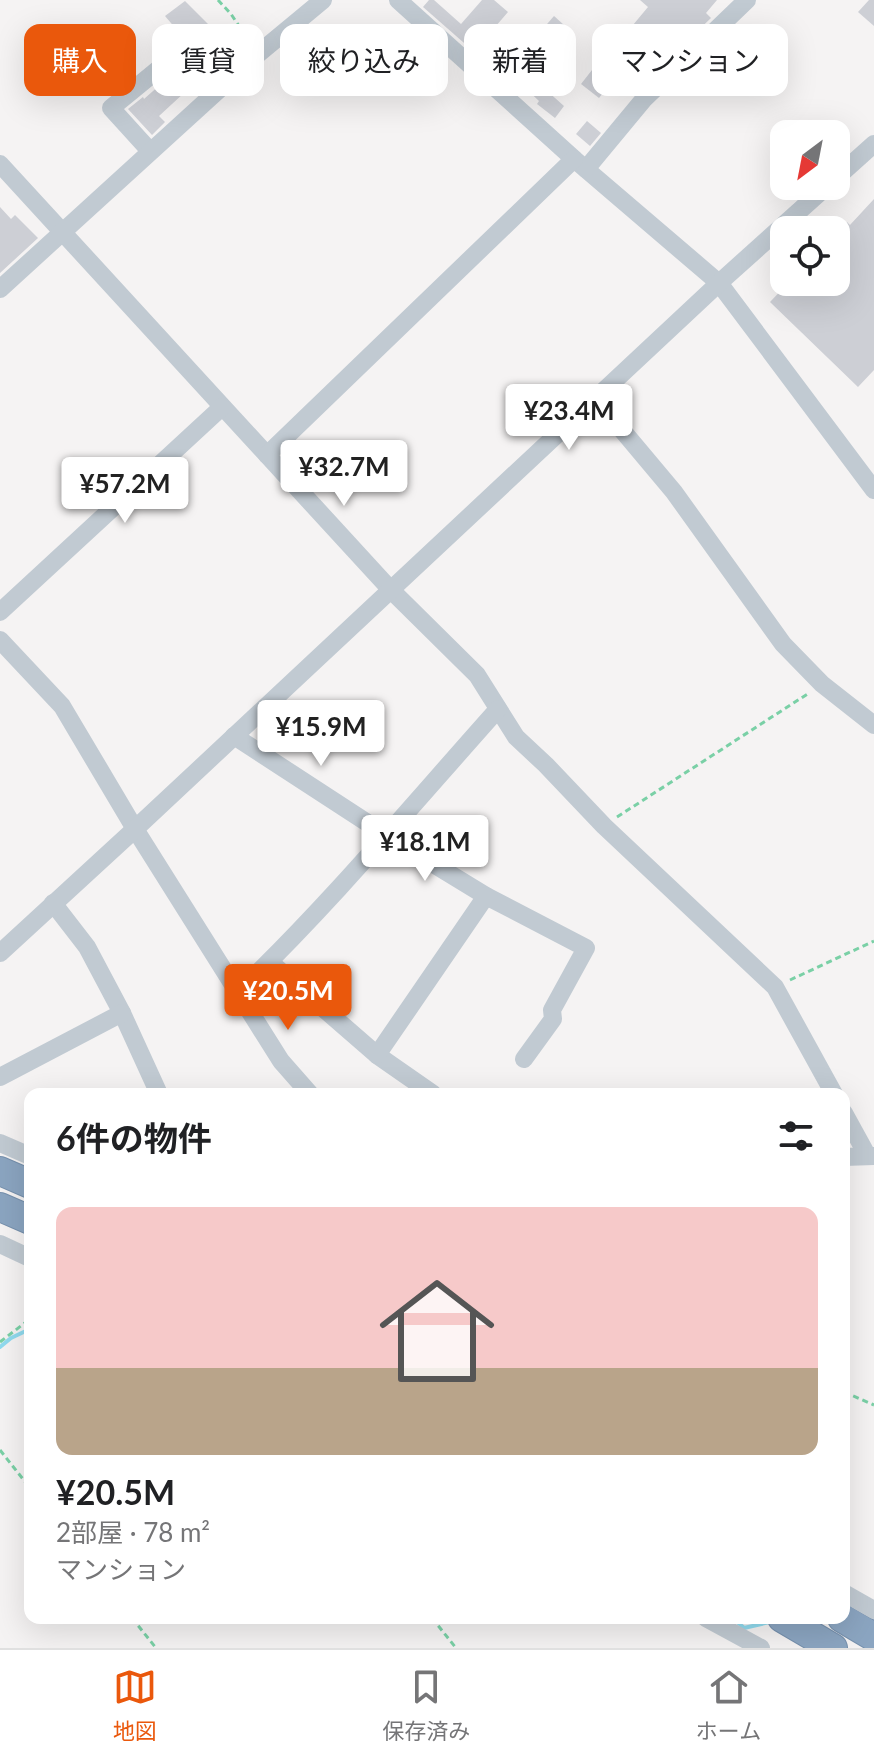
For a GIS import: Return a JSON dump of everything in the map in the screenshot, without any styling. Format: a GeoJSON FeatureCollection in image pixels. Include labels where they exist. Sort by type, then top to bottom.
{"type":"FeatureCollection","features":[{"type":"Feature","properties":{"kind":"highway"},"geometry":{"type":"LineString","coordinates":[[0,1171],[24,1181]]}},
{"type":"Feature","properties":{"kind":"highway"},"geometry":{"type":"LineString","coordinates":[[0,1207],[24,1217]]}},
{"type":"Feature","properties":{"kind":"highway"},"geometry":{"type":"LineString","coordinates":[[850,1623],[874,1637]]}},
{"type":"Feature","properties":{"kind":"highway"},"geometry":{"type":"LineString","coordinates":[[792,1624],[833,1648]]}},
{"type":"Feature","properties":{"kind":"street"},"geometry":{"type":"LineString","coordinates":[[264,49],[323,0]]}},
{"type":"Feature","properties":{"kind":"street"},"geometry":{"type":"LineString","coordinates":[[398,0],[580,164],[719,283],[874,490]]}},
{"type":"Feature","properties":{"kind":"street"},"geometry":{"type":"LineString","coordinates":[[267,455],[580,164],[747,0]]}},
{"type":"Feature","properties":{"kind":"street"},"geometry":{"type":"LineString","coordinates":[[150,151],[111,108],[152,74]]}},
{"type":"Feature","properties":{"kind":"street"},"geometry":{"type":"LineString","coordinates":[[0,289],[211,96]]}},
{"type":"Feature","properties":{"kind":"street"},"geometry":{"type":"LineString","coordinates":[[850,165],[874,144]]}},
{"type":"Feature","properties":{"kind":"street"},"geometry":{"type":"LineString","coordinates":[[0,164],[390,589],[477,675],[516,737],[604,826],[775,987],[831,1088]]}},
{"type":"Feature","properties":{"kind":"street"},"geometry":{"type":"LineString","coordinates":[[0,953],[811,200]]}},
{"type":"Feature","properties":{"kind":"street"},"geometry":{"type":"LineString","coordinates":[[596,399],[674,492],[783,644],[822,684],[874,725]]}},
{"type":"Feature","properties":{"kind":"street"},"geometry":{"type":"LineString","coordinates":[[0,612],[222,407]]}},
{"type":"Feature","properties":{"kind":"street"},"geometry":{"type":"LineString","coordinates":[[0,640],[62,706],[135,829],[281,1061],[305,1088]]}},
{"type":"Feature","properties":{"kind":"street"},"geometry":{"type":"LineString","coordinates":[[238,992],[270,962],[498,709]]}},
{"type":"Feature","properties":{"kind":"street"},"geometry":{"type":"LineString","coordinates":[[234,736],[486,896],[586,948],[552,1010],[553,1019],[524,1059]]}},
{"type":"Feature","properties":{"kind":"street"},"geometry":{"type":"LineString","coordinates":[[377,1055],[486,896]]}},
{"type":"Feature","properties":{"kind":"street"},"geometry":{"type":"LineString","coordinates":[[53,903],[87,947],[156,1088]]}},
{"type":"Feature","properties":{"kind":"street"},"geometry":{"type":"LineString","coordinates":[[270,962],[377,1055],[424,1088]]}},
{"type":"Feature","properties":{"kind":"street"},"geometry":{"type":"LineString","coordinates":[[0,1077],[122,1013]]}},
{"type":"Feature","properties":{"kind":"street"},"geometry":{"type":"LineString","coordinates":[[850,1123],[871,1156]]}},
{"type":"Feature","properties":{"kind":"street"},"geometry":{"type":"LineString","coordinates":[[0,1143],[24,1153]]}},
{"type":"Feature","properties":{"kind":"street"},"geometry":{"type":"LineString","coordinates":[[850,1157],[871,1156]]}},
{"type":"Feature","properties":{"kind":"street"},"geometry":{"type":"LineString","coordinates":[[0,1244],[24,1255]]}},
{"type":"Feature","properties":{"kind":"street"},"geometry":{"type":"LineString","coordinates":[[850,1596],[874,1610]]}},
{"type":"Feature","properties":{"kind":"street"},"geometry":{"type":"LineString","coordinates":[[717,1624],[761,1648]]}},
{"type":"Feature","properties":{"kind":"path"},"geometry":{"type":"LineString","coordinates":[[218,0],[238,24]]}},
{"type":"Feature","properties":{"kind":"path"},"geometry":{"type":"LineString","coordinates":[[604,826],[822,684]]}},
{"type":"Feature","properties":{"kind":"path"},"geometry":{"type":"LineString","coordinates":[[775,987],[874,941]]}},
{"type":"Feature","properties":{"kind":"path"},"geometry":{"type":"LineString","coordinates":[[0,1342],[24,1324]]}},
{"type":"Feature","properties":{"kind":"path"},"geometry":{"type":"LineString","coordinates":[[850,1395],[874,1405]]}},
{"type":"Feature","properties":{"kind":"path"},"geometry":{"type":"LineString","coordinates":[[0,1450],[24,1480]]}},
{"type":"Feature","properties":{"kind":"path"},"geometry":{"type":"LineString","coordinates":[[137,1624],[156,1648]]}},
{"type":"Feature","properties":{"kind":"path"},"geometry":{"type":"LineString","coordinates":[[437,1624],[456,1648]]}},
{"type":"Feature","properties":{"kind":"building"},"geometry":{"type":"Polygon","coordinates":[[[429,0],[434,0],[461,24],[482,0],[494,0],[508,12],[498,24],[464,24],[464,43],[448,29],[448,24],[442,24],[423,7],[429,0]]]}},
{"type":"Feature","properties":{"kind":"building"},"geometry":{"type":"Polygon","coordinates":[[[640,0],[717,0],[706,13],[711,18],[705,24],[634,24],[648,7],[640,0]]]}},
{"type":"Feature","properties":{"kind":"building"},"geometry":{"type":"Polygon","coordinates":[[[869,0],[874,0],[874,26],[858,12],[869,0]]]}},
{"type":"Feature","properties":{"kind":"building"},"geometry":{"type":"Polygon","coordinates":[[[185,1],[208,24],[172,24],[165,16],[185,1]]]}},
{"type":"Feature","properties":{"kind":"building"},"geometry":{"type":"Polygon","coordinates":[[[554,16],[563,24],[547,24],[554,16]]]}},
{"type":"Feature","properties":{"kind":"building"},"geometry":{"type":"Polygon","coordinates":[[[592,70],[592,93],[581,84],[592,70]]]}},
{"type":"Feature","properties":{"kind":"building"},"geometry":{"type":"Polygon","coordinates":[[[152,92],[152,96],[181,96],[159,116],[165,122],[152,135],[128,109],[152,92]]]}},
{"type":"Feature","properties":{"kind":"building"},"geometry":{"type":"Polygon","coordinates":[[[534,96],[553,96],[564,106],[555,118],[537,104],[539,101],[534,96]]]}},
{"type":"Feature","properties":{"kind":"building"},"geometry":{"type":"Polygon","coordinates":[[[587,121],[601,133],[590,146],[576,134],[587,121]]]}},
{"type":"Feature","properties":{"kind":"building"},"geometry":{"type":"Polygon","coordinates":[[[874,199],[874,370],[858,387],[770,302],[776,296],[850,296],[850,225],[874,199]]]}},
{"type":"Feature","properties":{"kind":"building"},"geometry":{"type":"Polygon","coordinates":[[[0,207],[11,219],[15,215],[38,238],[0,273],[0,207]]]}},
{"type":"Feature","properties":{"kind":"waterway"},"geometry":{"type":"LineString","coordinates":[[0,1347],[24,1332]]}},
{"type":"Feature","properties":{"kind":"waterway"},"geometry":{"type":"LineString","coordinates":[[740,1624],[744,1628],[761,1624]]}}]}
